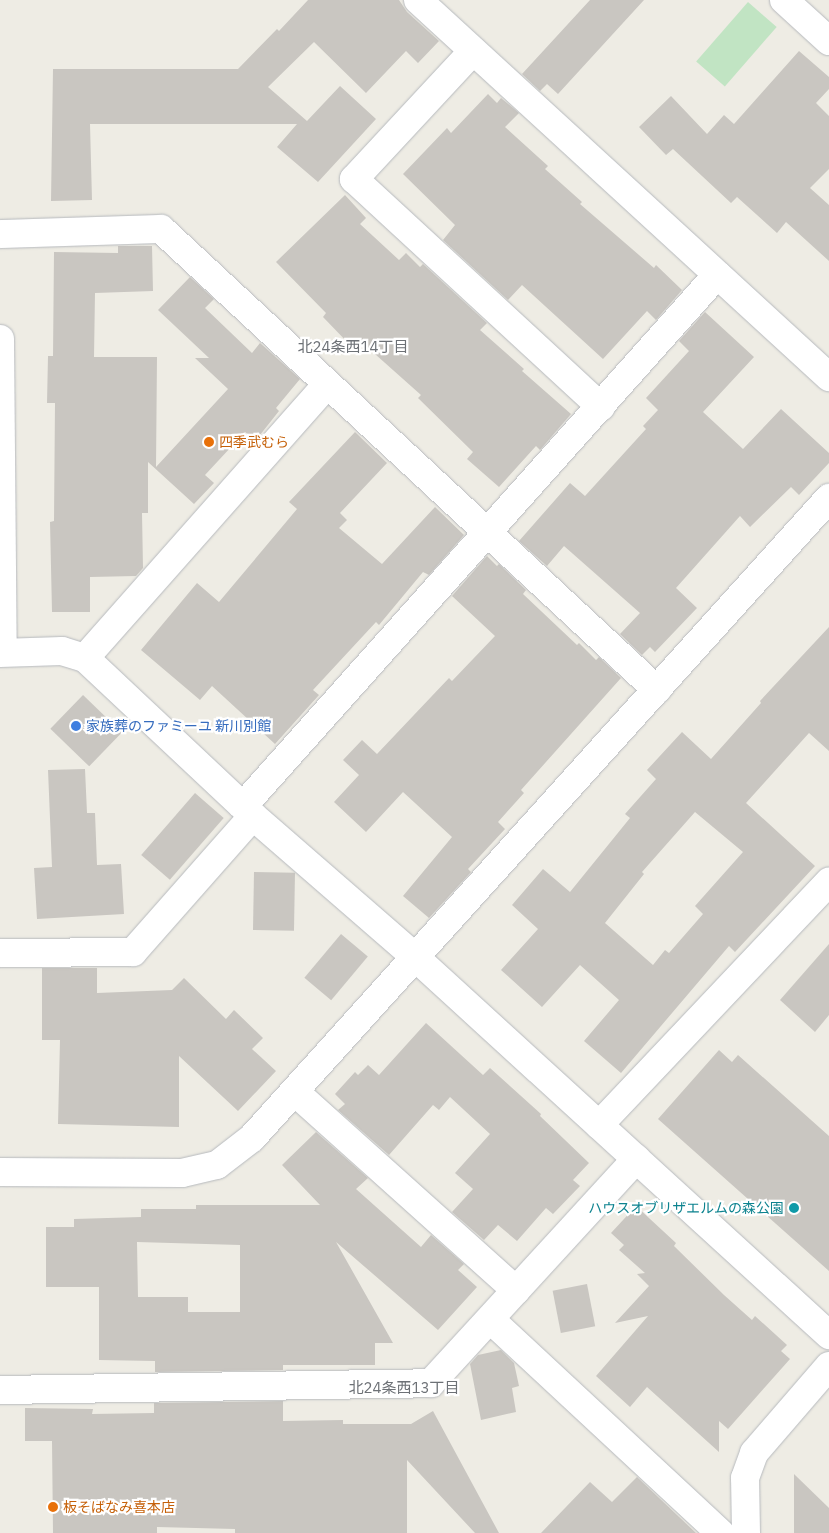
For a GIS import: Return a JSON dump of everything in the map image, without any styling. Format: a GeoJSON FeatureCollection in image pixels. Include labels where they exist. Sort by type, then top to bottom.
{"type":"FeatureCollection","features":[{"type":"Feature","properties":{"kind":"street"},"geometry":{"type":"LineString","coordinates":[[418,0],[829,377]]}},
{"type":"Feature","properties":{"kind":"street"},"geometry":{"type":"LineString","coordinates":[[784,0],[829,41]]}},
{"type":"Feature","properties":{"kind":"street"},"geometry":{"type":"LineString","coordinates":[[473,51],[354,179],[601,407]]}},
{"type":"Feature","properties":{"kind":"street"},"geometry":{"type":"LineString","coordinates":[[0,234],[161,230],[657,690]]}},
{"type":"Feature","properties":{"kind":"street"},"geometry":{"type":"LineString","coordinates":[[0,953],[133,952],[248,811],[488,534],[717,275]]}},
{"type":"Feature","properties":{"kind":"street"},"geometry":{"type":"LineString","coordinates":[[0,339],[1,652],[62,651],[85,658],[248,811],[415,956],[829,1335]]}},
{"type":"Feature","properties":{"kind":"street"},"geometry":{"type":"LineString","coordinates":[[85,658],[326,384]]}},
{"type":"Feature","properties":{"kind":"street"},"geometry":{"type":"LineString","coordinates":[[0,1172],[182,1173],[218,1165],[252,1138],[829,498]]}},
{"type":"Feature","properties":{"kind":"street"},"geometry":{"type":"LineString","coordinates":[[599,1125],[829,882]]}},
{"type":"Feature","properties":{"kind":"street"},"geometry":{"type":"LineString","coordinates":[[295,1092],[516,1290]]}},
{"type":"Feature","properties":{"kind":"street"},"geometry":{"type":"LineString","coordinates":[[0,1390],[431,1383],[491,1320],[636,1159]]}},
{"type":"Feature","properties":{"kind":"street"},"geometry":{"type":"LineString","coordinates":[[491,1320],[720,1533]]}},
{"type":"Feature","properties":{"kind":"street"},"geometry":{"type":"LineString","coordinates":[[746,1533],[745,1478],[754,1453],[829,1366]]}},
{"type":"Feature","properties":{"kind":"green space"},"geometry":{"type":"Polygon","coordinates":[[[748,2],[777,27],[725,87],[696,62],[748,2]]]}},
{"type":"Feature","properties":{"kind":"building"},"geometry":{"type":"Polygon","coordinates":[[[308,0],[399,0],[407,12],[439,41],[418,63],[406,51],[366,93],[314,42],[268,87],[307,121],[340,86],[376,119],[318,182],[277,147],[297,124],[90,124],[92,200],[51,201],[53,69],[238,69],[277,29],[279,31],[308,0]]]}},
{"type":"Feature","properties":{"kind":"building"},"geometry":{"type":"Polygon","coordinates":[[[590,0],[644,0],[558,94],[547,84],[540,91],[522,74],[590,0]]]}},
{"type":"Feature","properties":{"kind":"building"},"geometry":{"type":"Polygon","coordinates":[[[799,51],[829,77],[829,89],[816,103],[829,116],[829,169],[810,188],[829,205],[829,261],[786,222],[777,233],[737,197],[731,203],[673,149],[666,155],[639,127],[671,96],[707,134],[724,115],[734,124],[799,51]]]}},
{"type":"Feature","properties":{"kind":"building"},"geometry":{"type":"Polygon","coordinates":[[[488,94],[497,103],[501,98],[519,113],[505,127],[548,166],[545,169],[582,202],[580,204],[654,268],[656,265],[682,290],[656,320],[647,311],[603,359],[522,285],[508,300],[443,240],[455,225],[403,174],[447,128],[451,133],[488,94]]]}},
{"type":"Feature","properties":{"kind":"building"},"geometry":{"type":"Polygon","coordinates":[[[345,195],[366,218],[360,224],[399,260],[406,253],[420,267],[423,264],[487,323],[480,330],[524,369],[522,371],[571,414],[540,450],[536,446],[499,487],[467,459],[473,452],[418,398],[421,395],[357,338],[350,345],[323,317],[326,313],[276,262],[345,195]]]}},
{"type":"Feature","properties":{"kind":"building"},"geometry":{"type":"Polygon","coordinates":[[[118,246],[152,246],[153,291],[95,293],[94,357],[157,357],[156,467],[228,389],[195,358],[209,358],[158,310],[190,277],[214,299],[205,308],[252,353],[260,343],[300,379],[276,408],[279,411],[256,440],[245,432],[205,475],[214,483],[194,504],[148,462],[148,513],[142,513],[143,568],[136,576],[90,577],[90,612],[52,612],[50,522],[54,521],[55,403],[47,403],[48,356],[53,356],[54,252],[118,253],[118,246]]]}},
{"type":"Feature","properties":{"kind":"building"},"geometry":{"type":"Polygon","coordinates":[[[705,312],[754,357],[703,412],[743,449],[781,409],[829,453],[829,463],[799,495],[791,487],[750,527],[740,516],[676,588],[697,608],[655,652],[650,647],[642,655],[620,634],[640,613],[564,546],[547,566],[519,541],[570,483],[585,496],[646,429],[643,426],[658,410],[646,398],[689,351],[679,341],[705,312]]]}},
{"type":"Feature","properties":{"kind":"building"},"geometry":{"type":"Polygon","coordinates":[[[355,432],[387,463],[340,513],[347,520],[339,528],[382,564],[435,507],[464,535],[429,575],[423,572],[379,625],[376,622],[313,690],[319,695],[275,744],[212,686],[200,700],[141,650],[197,583],[219,602],[297,509],[289,502],[355,432]]]}},
{"type":"Feature","properties":{"kind":"building"},"geometry":{"type":"Polygon","coordinates":[[[487,556],[497,566],[499,564],[526,590],[523,594],[577,645],[579,643],[596,660],[599,657],[621,678],[521,790],[524,793],[498,822],[505,829],[468,869],[471,872],[429,918],[403,896],[452,837],[403,792],[366,832],[334,802],[359,775],[343,760],[362,740],[377,754],[449,678],[452,681],[495,636],[452,596],[487,556]]]}},
{"type":"Feature","properties":{"kind":"building"},"geometry":{"type":"Polygon","coordinates":[[[829,627],[829,751],[809,733],[746,803],[815,866],[735,952],[729,946],[621,1073],[584,1041],[619,1000],[580,965],[542,1007],[501,970],[538,929],[512,905],[543,869],[570,892],[630,818],[625,814],[656,779],[647,770],[682,732],[711,759],[761,703],[760,701],[829,627]],[[695,812],[642,872],[644,874],[605,923],[653,965],[665,950],[669,953],[703,914],[695,906],[743,852],[695,812]]]}},
{"type":"Feature","properties":{"kind":"building"},"geometry":{"type":"Polygon","coordinates":[[[83,695],[122,733],[89,766],[50,729],[83,695]]]}},
{"type":"Feature","properties":{"kind":"building"},"geometry":{"type":"Polygon","coordinates":[[[85,769],[87,813],[95,813],[97,865],[121,864],[124,914],[37,919],[34,868],[52,867],[48,770],[85,769]]]}},
{"type":"Feature","properties":{"kind":"building"},"geometry":{"type":"Polygon","coordinates":[[[195,793],[224,818],[170,880],[141,855],[195,793]]]}},
{"type":"Feature","properties":{"kind":"building"},"geometry":{"type":"Polygon","coordinates":[[[254,872],[295,873],[294,931],[253,930],[254,872]]]}},
{"type":"Feature","properties":{"kind":"building"},"geometry":{"type":"Polygon","coordinates":[[[341,934],[368,956],[331,1000],[304,978],[341,934]]]}},
{"type":"Feature","properties":{"kind":"building"},"geometry":{"type":"Polygon","coordinates":[[[829,944],[829,1015],[815,1032],[780,1000],[829,944]]]}},
{"type":"Feature","properties":{"kind":"building"},"geometry":{"type":"Polygon","coordinates":[[[42,968],[97,968],[97,993],[172,990],[184,978],[226,1019],[234,1010],[263,1038],[252,1049],[276,1071],[238,1111],[179,1056],[179,1127],[58,1124],[60,1040],[42,1040],[42,968]]]}},
{"type":"Feature","properties":{"kind":"building"},"geometry":{"type":"Polygon","coordinates":[[[426,1023],[483,1075],[490,1068],[541,1114],[540,1116],[589,1163],[573,1180],[580,1186],[553,1214],[546,1208],[517,1241],[498,1225],[484,1240],[452,1212],[473,1189],[455,1173],[490,1134],[450,1097],[439,1110],[433,1105],[389,1155],[338,1110],[345,1104],[335,1094],[355,1072],[358,1075],[368,1065],[379,1075],[426,1023]]]}},
{"type":"Feature","properties":{"kind":"building","name":"ハウスオブリザエルムの森公園"},"geometry":{"type":"Polygon","coordinates":[[[719,1050],[732,1062],[738,1055],[829,1136],[829,1271],[658,1119],[719,1050]]]}},
{"type":"Feature","properties":{"kind":"building"},"geometry":{"type":"Polygon","coordinates":[[[316,1132],[368,1178],[356,1189],[421,1247],[431,1235],[464,1264],[458,1270],[477,1287],[438,1330],[336,1242],[393,1343],[375,1343],[375,1365],[283,1365],[283,1370],[155,1372],[155,1361],[99,1360],[99,1287],[46,1287],[46,1227],[74,1227],[74,1219],[141,1217],[141,1209],[196,1209],[196,1205],[320,1205],[282,1165],[316,1132]],[[137,1242],[138,1297],[188,1297],[188,1312],[240,1312],[240,1245],[137,1242]]]}},
{"type":"Feature","properties":{"kind":"building"},"geometry":{"type":"Polygon","coordinates":[[[636,1206],[676,1243],[674,1246],[724,1295],[752,1320],[755,1316],[787,1345],[781,1351],[790,1359],[728,1429],[719,1421],[719,1452],[647,1387],[630,1407],[596,1376],[648,1316],[615,1323],[649,1286],[637,1274],[645,1273],[619,1250],[624,1245],[611,1233],[636,1206]]]}},
{"type":"Feature","properties":{"kind":"building"},"geometry":{"type":"Polygon","coordinates":[[[587,1284],[595,1326],[561,1333],[553,1291],[587,1284]]]}},
{"type":"Feature","properties":{"kind":"building"},"geometry":{"type":"Polygon","coordinates":[[[501,1350],[514,1363],[519,1386],[512,1388],[516,1412],[481,1420],[470,1364],[478,1355],[501,1350]]]}},
{"type":"Feature","properties":{"kind":"building"},"geometry":{"type":"Polygon","coordinates":[[[283,1401],[283,1421],[343,1420],[343,1424],[411,1424],[433,1411],[499,1533],[475,1533],[407,1460],[407,1533],[235,1533],[235,1529],[157,1527],[157,1533],[53,1533],[52,1441],[25,1441],[25,1408],[93,1409],[92,1414],[154,1413],[154,1403],[283,1401]]]}},
{"type":"Feature","properties":{"kind":"building"},"geometry":{"type":"Polygon","coordinates":[[[794,1474],[829,1508],[829,1533],[794,1533],[794,1474]]]}},
{"type":"Feature","properties":{"kind":"building"},"geometry":{"type":"Polygon","coordinates":[[[637,1477],[696,1533],[541,1533],[590,1482],[612,1502],[637,1477]]]}},
{"type":"Feature","properties":{"kind":"place","name":"四季武むら"},"geometry":{"type":"Point","coordinates":[209,442]}},
{"type":"Feature","properties":{"kind":"place","name":"家族葬のファミーユ 新川別館"},"geometry":{"type":"Point","coordinates":[76,726]}},
{"type":"Feature","properties":{"kind":"place","name":"ハウスオブリザエルムの森公園"},"geometry":{"type":"Point","coordinates":[794,1208]}},
{"type":"Feature","properties":{"kind":"place","name":"板そばなみ喜本店"},"geometry":{"type":"Point","coordinates":[53,1507]}},
{"type":"Feature","properties":{"kind":"district","name":"北24条西14丁目"},"geometry":{"type":"Point","coordinates":[353,347]}},
{"type":"Feature","properties":{"kind":"district","name":"北24条西13丁目"},"geometry":{"type":"Point","coordinates":[404,1388]}}]}
